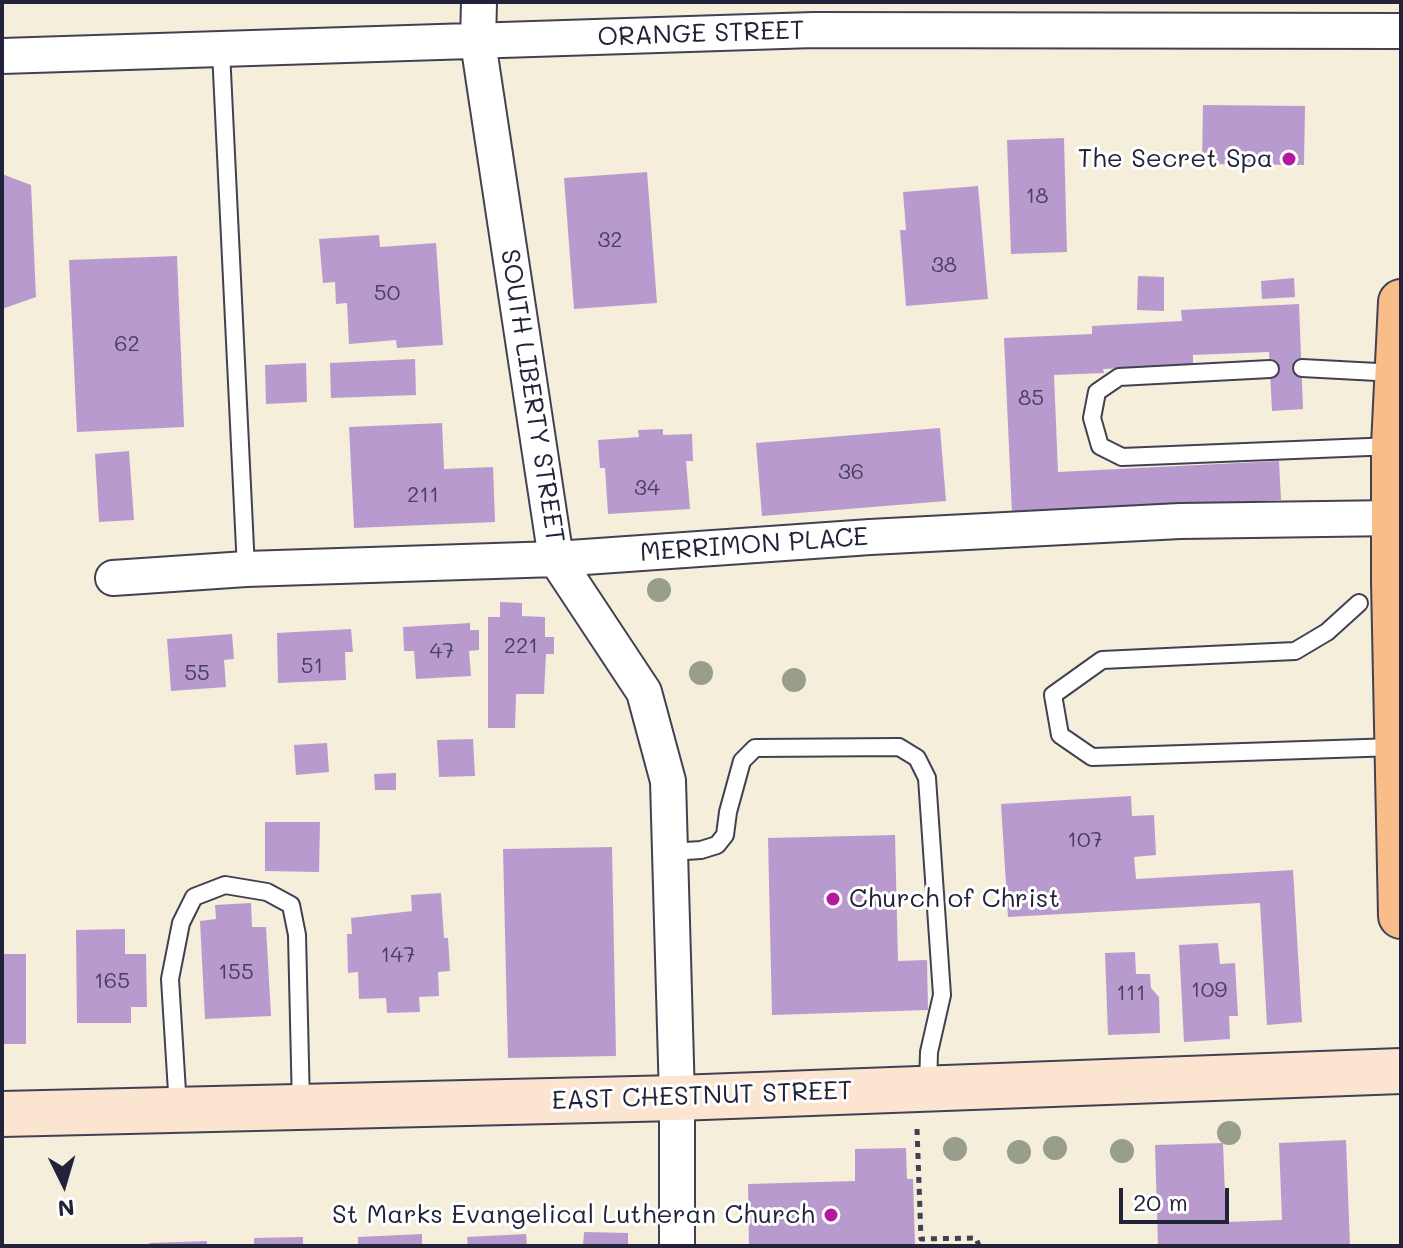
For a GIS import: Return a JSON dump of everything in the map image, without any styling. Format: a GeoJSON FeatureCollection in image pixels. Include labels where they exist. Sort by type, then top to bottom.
{"type":"FeatureCollection","features":[{"type":"Feature","properties":{"kind":"main road"},"geometry":{"type":"LineString","coordinates":[[1401,302],[1394,446],[1401,916]]}},
{"type":"Feature","properties":{"kind":"street","name":"SOUTH LIBERTY STREET"},"geometry":{"type":"LineString","coordinates":[[479,2],[478,42],[556,559],[644,692],[668,781],[677,1098],[677,1246]]}},
{"type":"Feature","properties":{"kind":"street","name":"ORANGE STREET"},"geometry":{"type":"LineString","coordinates":[[2,56],[814,30],[1401,31]]}},
{"type":"Feature","properties":{"kind":"street","name":"MERRIMON PLACE"},"geometry":{"type":"LineString","coordinates":[[113,578],[246,569],[556,559],[870,537],[1180,521],[1395,518]]}},
{"type":"Feature","properties":{"kind":"street","name":"EAST CHESTNUT STREET"},"geometry":{"type":"LineString","coordinates":[[2,1114],[177,1088],[301,1108],[677,1098],[1401,1071]]}},
{"type":"Feature","properties":{"kind":"lane"},"geometry":{"type":"LineString","coordinates":[[221,51],[246,569]]}},
{"type":"Feature","properties":{"kind":"lane"},"geometry":{"type":"LineString","coordinates":[[1302,368],[1397,373]]}},
{"type":"Feature","properties":{"kind":"lane"},"geometry":{"type":"LineString","coordinates":[[1270,369],[1119,377],[1097,392],[1092,418],[1100,446],[1122,457],[1394,446]]}},
{"type":"Feature","properties":{"kind":"lane"},"geometry":{"type":"LineString","coordinates":[[1359,603],[1327,632],[1295,651],[1102,660],[1053,695],[1060,735],[1092,757],[1397,746]]}},
{"type":"Feature","properties":{"kind":"lane"},"geometry":{"type":"LineString","coordinates":[[670,852],[701,850],[717,845],[725,835],[742,761],[755,748],[899,747],[917,758],[927,778],[942,995],[922,1088]]}},
{"type":"Feature","properties":{"kind":"lane"},"geometry":{"type":"LineString","coordinates":[[177,1088],[170,979],[181,923],[194,897],[225,885],[267,892],[291,905],[297,935],[301,1108]]}},
{"type":"Feature","properties":{"kind":"path"},"geometry":{"type":"LineString","coordinates":[[922,1088],[921,1239],[976,1238],[979,1246]]}},
{"type":"Feature","properties":{"kind":"building"},"geometry":{"type":"Polygon","coordinates":[[[1203,105],[1305,106],[1304,165],[1202,164],[1203,105]]]}},
{"type":"Feature","properties":{"kind":"building"},"geometry":{"type":"Polygon","coordinates":[[[1064,138],[1067,252],[1011,254],[1007,140],[1064,138]]]}},
{"type":"Feature","properties":{"kind":"building"},"geometry":{"type":"Polygon","coordinates":[[[647,172],[657,303],[574,309],[564,178],[647,172]]]}},
{"type":"Feature","properties":{"kind":"building"},"geometry":{"type":"Polygon","coordinates":[[[2,174],[31,185],[36,297],[2,309],[2,174]]]}},
{"type":"Feature","properties":{"kind":"building"},"geometry":{"type":"Polygon","coordinates":[[[978,186],[988,299],[906,306],[900,230],[906,230],[903,192],[978,186]]]}},
{"type":"Feature","properties":{"kind":"building"},"geometry":{"type":"Polygon","coordinates":[[[379,235],[380,247],[436,243],[443,345],[397,348],[396,340],[349,344],[347,303],[336,304],[335,282],[323,283],[319,239],[379,235]]]}},
{"type":"Feature","properties":{"kind":"building"},"geometry":{"type":"Polygon","coordinates":[[[177,256],[184,427],[77,432],[69,260],[177,256]]]}},
{"type":"Feature","properties":{"kind":"building"},"geometry":{"type":"Polygon","coordinates":[[[1138,276],[1164,277],[1164,311],[1137,310],[1138,276]]]}},
{"type":"Feature","properties":{"kind":"building"},"geometry":{"type":"Polygon","coordinates":[[[1294,278],[1295,297],[1262,299],[1261,281],[1294,278]]]}},
{"type":"Feature","properties":{"kind":"building"},"geometry":{"type":"Polygon","coordinates":[[[1299,304],[1303,409],[1272,411],[1269,352],[1193,355],[1193,365],[1103,369],[1104,373],[1054,375],[1058,472],[1279,461],[1281,500],[1012,513],[1004,338],[1092,334],[1092,326],[1182,321],[1181,310],[1299,304]]]}},
{"type":"Feature","properties":{"kind":"building"},"geometry":{"type":"Polygon","coordinates":[[[415,359],[416,395],[331,398],[330,363],[415,359]]]}},
{"type":"Feature","properties":{"kind":"building"},"geometry":{"type":"Polygon","coordinates":[[[306,363],[307,402],[266,404],[265,365],[306,363]]]}},
{"type":"Feature","properties":{"kind":"building"},"geometry":{"type":"Polygon","coordinates":[[[442,423],[444,469],[493,467],[495,522],[354,528],[349,427],[442,423]]]}},
{"type":"Feature","properties":{"kind":"building"},"geometry":{"type":"Polygon","coordinates":[[[940,428],[946,501],[762,516],[756,443],[940,428]]]}},
{"type":"Feature","properties":{"kind":"building"},"geometry":{"type":"Polygon","coordinates":[[[663,429],[663,435],[692,434],[693,461],[686,461],[690,509],[608,514],[605,468],[600,468],[598,440],[639,437],[638,430],[663,429]]]}},
{"type":"Feature","properties":{"kind":"building"},"geometry":{"type":"Polygon","coordinates":[[[129,451],[134,520],[99,522],[95,454],[129,451]]]}},
{"type":"Feature","properties":{"kind":"building"},"geometry":{"type":"Polygon","coordinates":[[[500,602],[522,603],[522,616],[545,617],[545,637],[554,637],[554,654],[546,654],[544,694],[516,694],[515,728],[488,728],[488,617],[500,617],[500,602]]]}},
{"type":"Feature","properties":{"kind":"building"},"geometry":{"type":"Polygon","coordinates":[[[470,623],[470,630],[479,630],[479,650],[469,651],[471,676],[416,679],[414,651],[404,651],[403,627],[470,623]]]}},
{"type":"Feature","properties":{"kind":"building"},"geometry":{"type":"Polygon","coordinates":[[[351,629],[353,652],[345,652],[346,680],[278,683],[277,633],[351,629]]]}},
{"type":"Feature","properties":{"kind":"building"},"geometry":{"type":"Polygon","coordinates":[[[232,634],[234,659],[224,660],[226,687],[171,691],[167,639],[232,634]]]}},
{"type":"Feature","properties":{"kind":"building"},"geometry":{"type":"Polygon","coordinates":[[[473,739],[475,776],[439,777],[437,740],[473,739]]]}},
{"type":"Feature","properties":{"kind":"building"},"geometry":{"type":"Polygon","coordinates":[[[327,743],[329,772],[296,775],[294,745],[327,743]]]}},
{"type":"Feature","properties":{"kind":"building"},"geometry":{"type":"Polygon","coordinates":[[[396,773],[396,790],[375,790],[374,774],[396,773]]]}},
{"type":"Feature","properties":{"kind":"building"},"geometry":{"type":"Polygon","coordinates":[[[1131,796],[1132,816],[1154,815],[1156,855],[1134,857],[1136,879],[1293,870],[1302,1022],[1267,1025],[1260,903],[1008,917],[1001,804],[1131,796]]]}},
{"type":"Feature","properties":{"kind":"building"},"geometry":{"type":"Polygon","coordinates":[[[265,822],[320,822],[319,872],[265,871],[265,822]]]}},
{"type":"Feature","properties":{"kind":"building","name":"Church of Christ"},"geometry":{"type":"Polygon","coordinates":[[[895,835],[898,961],[927,960],[928,1010],[772,1015],[768,838],[895,835]]]}},
{"type":"Feature","properties":{"kind":"building"},"geometry":{"type":"Polygon","coordinates":[[[612,847],[616,1056],[508,1058],[503,849],[612,847]]]}},
{"type":"Feature","properties":{"kind":"building"},"geometry":{"type":"Polygon","coordinates":[[[441,893],[450,971],[438,972],[439,996],[419,997],[420,1012],[387,1013],[386,998],[359,999],[358,972],[348,973],[347,934],[352,934],[351,918],[412,911],[411,895],[441,893]]]}},
{"type":"Feature","properties":{"kind":"building"},"geometry":{"type":"Polygon","coordinates":[[[251,903],[252,927],[266,927],[271,1016],[205,1019],[200,921],[216,919],[215,905],[251,903]]]}},
{"type":"Feature","properties":{"kind":"building"},"geometry":{"type":"Polygon","coordinates":[[[125,929],[125,954],[146,954],[147,1007],[131,1007],[131,1023],[77,1023],[76,930],[125,929]]]}},
{"type":"Feature","properties":{"kind":"building"},"geometry":{"type":"Polygon","coordinates":[[[1218,943],[1220,964],[1235,963],[1238,1016],[1229,1016],[1230,1039],[1184,1042],[1179,945],[1218,943]]]}},
{"type":"Feature","properties":{"kind":"building"},"geometry":{"type":"Polygon","coordinates":[[[1135,952],[1136,974],[1150,974],[1151,988],[1159,997],[1160,1033],[1108,1035],[1105,953],[1135,952]]]}},
{"type":"Feature","properties":{"kind":"building"},"geometry":{"type":"Polygon","coordinates":[[[2,954],[26,954],[26,1044],[2,1044],[2,954]]]}},
{"type":"Feature","properties":{"kind":"building"},"geometry":{"type":"Polygon","coordinates":[[[1346,1140],[1350,1246],[1158,1246],[1155,1145],[1223,1143],[1226,1222],[1282,1220],[1279,1143],[1346,1140]]]}},
{"type":"Feature","properties":{"kind":"building","name":"St Marks Evangelical Lutheran Church"},"geometry":{"type":"Polygon","coordinates":[[[906,1148],[907,1179],[913,1179],[915,1246],[749,1246],[748,1184],[855,1181],[855,1149],[906,1148]]]}},
{"type":"Feature","properties":{"kind":"building"},"geometry":{"type":"Polygon","coordinates":[[[584,1232],[628,1233],[628,1246],[583,1246],[584,1232]]]}},
{"type":"Feature","properties":{"kind":"building"},"geometry":{"type":"Polygon","coordinates":[[[422,1234],[422,1246],[358,1246],[358,1237],[422,1234]]]}},
{"type":"Feature","properties":{"kind":"building"},"geometry":{"type":"Polygon","coordinates":[[[526,1234],[527,1246],[468,1246],[467,1237],[526,1234]]]}},
{"type":"Feature","properties":{"kind":"building"},"geometry":{"type":"Polygon","coordinates":[[[303,1237],[303,1246],[254,1246],[254,1238],[303,1237]]]}},
{"type":"Feature","properties":{"kind":"building"},"geometry":{"type":"Polygon","coordinates":[[[207,1241],[207,1246],[150,1246],[149,1243],[207,1241]]]}},
{"type":"Feature","properties":{"kind":"place","name":"The Secret Spa"},"geometry":{"type":"Point","coordinates":[1289,159]}},
{"type":"Feature","properties":{"kind":"place","name":"Church of Christ"},"geometry":{"type":"Point","coordinates":[833,899]}},
{"type":"Feature","properties":{"kind":"place","name":"St Marks Evangelical Lutheran Church"},"geometry":{"type":"Point","coordinates":[831,1215]}}]}
